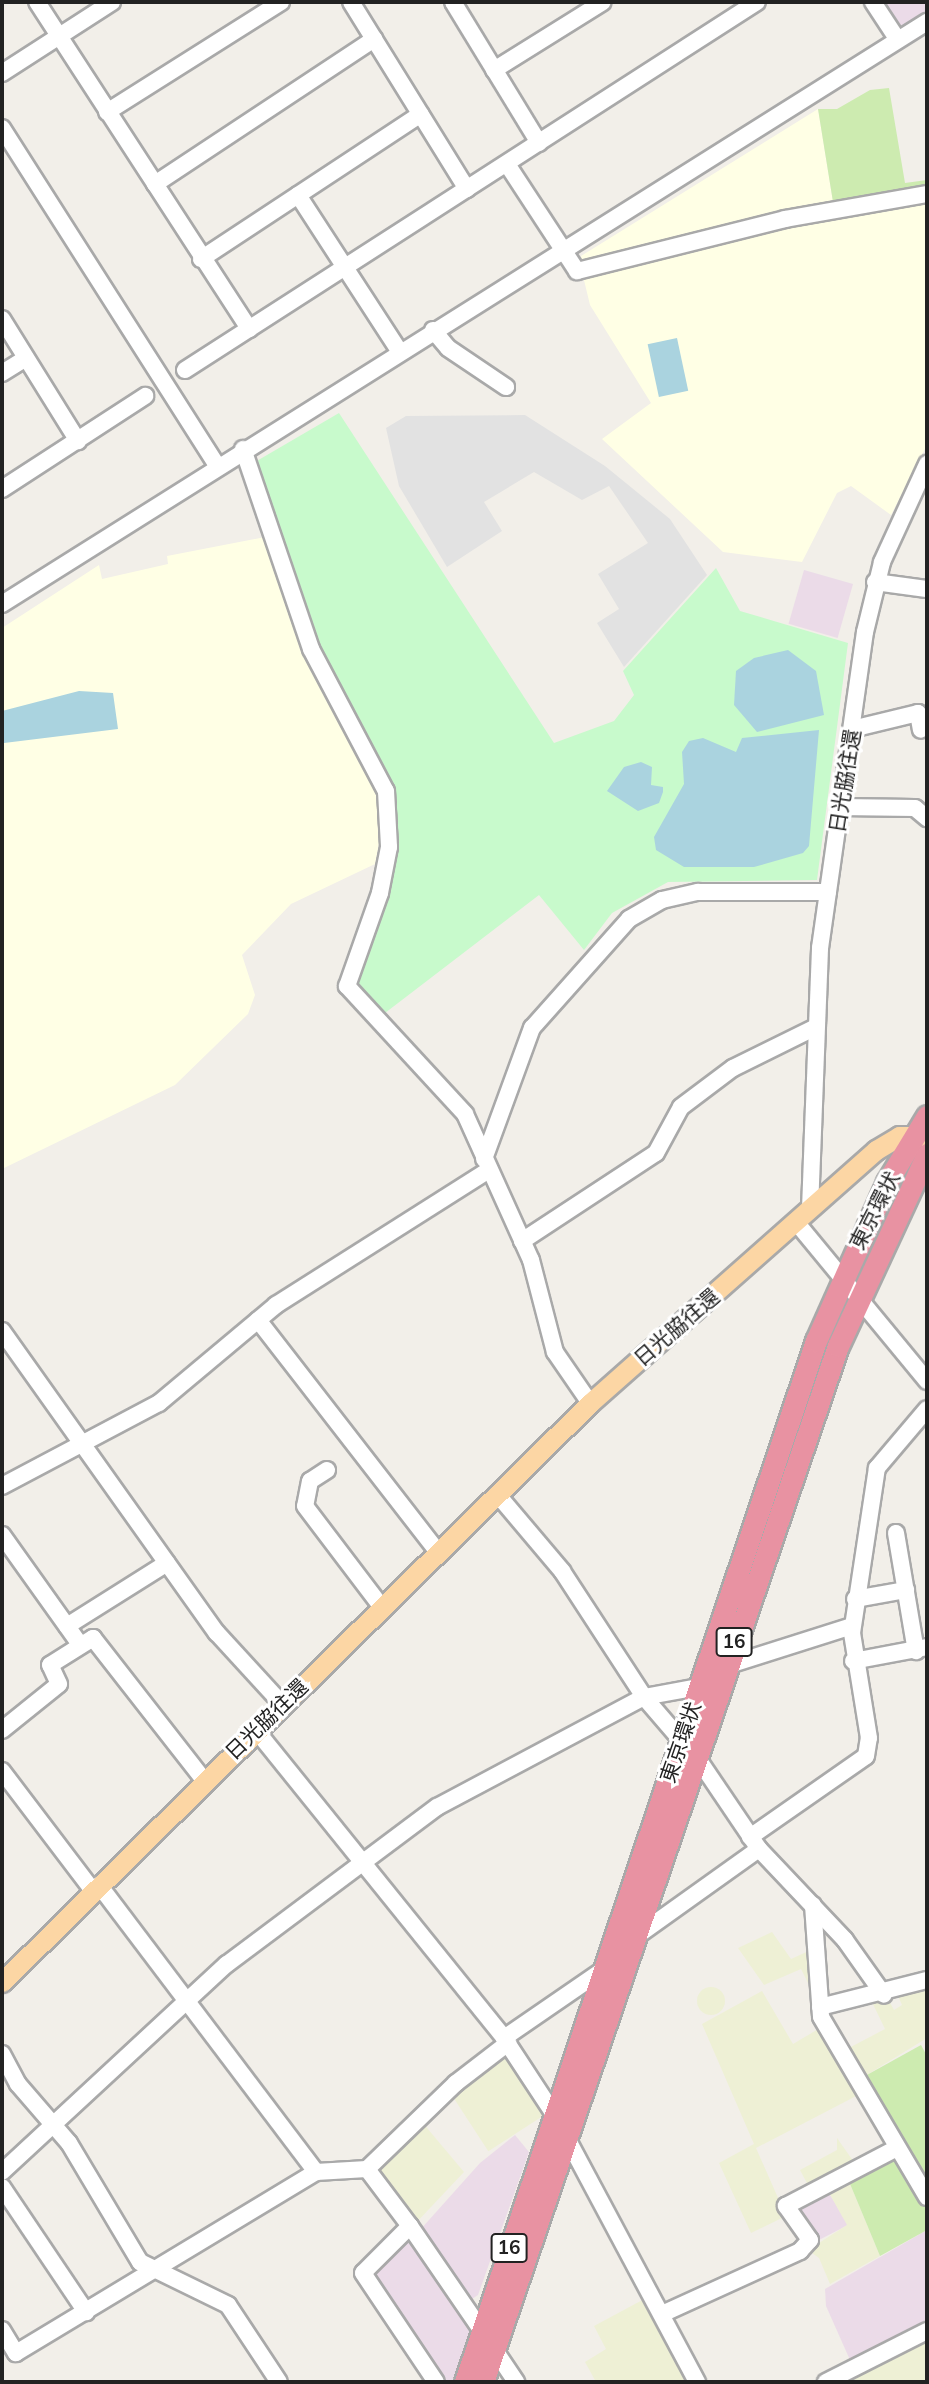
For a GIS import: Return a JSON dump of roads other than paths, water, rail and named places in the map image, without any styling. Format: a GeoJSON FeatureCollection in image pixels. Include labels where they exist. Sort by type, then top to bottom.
{"type":"FeatureCollection","features":[{"type":"Feature","properties":{"kind":"highway","name":"東京環状"},"geometry":{"type":"LineString","coordinates":[[484,2382],[632,1939],[687,1746],[699,1687],[842,1274],[921,1135],[927,1116]]}},
{"type":"Feature","properties":{"kind":"highway","name":"東京環状"},"geometry":{"type":"LineString","coordinates":[[465,2382],[603,1970],[687,1746],[726,1666],[858,1292],[917,1188],[927,1154]]}},
{"type":"Feature","properties":{"kind":"main road"},"geometry":{"type":"LineString","coordinates":[[803,1215],[876,1150],[921,1135]]}},
{"type":"Feature","properties":{"kind":"main road","name":"日光脇往還"},"geometry":{"type":"LineString","coordinates":[[2,1982],[204,1780],[590,1403],[803,1215]]}},
{"type":"Feature","properties":{"kind":"street"},"geometry":{"type":"LineString","coordinates":[[37,2],[201,259],[250,329]]}},
{"type":"Feature","properties":{"kind":"street"},"geometry":{"type":"LineString","coordinates":[[2,73],[112,2]]}},
{"type":"Feature","properties":{"kind":"street"},"geometry":{"type":"LineString","coordinates":[[107,112],[281,2]]}},
{"type":"Feature","properties":{"kind":"street"},"geometry":{"type":"LineString","coordinates":[[351,2],[467,189]]}},
{"type":"Feature","properties":{"kind":"street"},"geometry":{"type":"LineString","coordinates":[[453,2],[539,144]]}},
{"type":"Feature","properties":{"kind":"street"},"geometry":{"type":"LineString","coordinates":[[494,70],[603,2]]}},
{"type":"Feature","properties":{"kind":"street"},"geometry":{"type":"LineString","coordinates":[[186,370],[757,2]]}},
{"type":"Feature","properties":{"kind":"street"},"geometry":{"type":"LineString","coordinates":[[873,2],[898,40]]}},
{"type":"Feature","properties":{"kind":"street"},"geometry":{"type":"LineString","coordinates":[[3,601],[216,464],[927,22]]}},
{"type":"Feature","properties":{"kind":"street"},"geometry":{"type":"LineString","coordinates":[[155,184],[374,39]]}},
{"type":"Feature","properties":{"kind":"street"},"geometry":{"type":"LineString","coordinates":[[201,259],[421,114]]}},
{"type":"Feature","properties":{"kind":"street"},"geometry":{"type":"LineString","coordinates":[[2,128],[216,464]]}},
{"type":"Feature","properties":{"kind":"street"},"geometry":{"type":"LineString","coordinates":[[507,164],[558,250],[577,271],[785,219],[927,194]]}},
{"type":"Feature","properties":{"kind":"street"},"geometry":{"type":"LineString","coordinates":[[298,195],[400,352]]}},
{"type":"Feature","properties":{"kind":"street"},"geometry":{"type":"LineString","coordinates":[[2,319],[78,441]]}},
{"type":"Feature","properties":{"kind":"street"},"geometry":{"type":"LineString","coordinates":[[433,330],[447,348],[506,387]]}},
{"type":"Feature","properties":{"kind":"street"},"geometry":{"type":"LineString","coordinates":[[2,373],[26,358]]}},
{"type":"Feature","properties":{"kind":"street"},"geometry":{"type":"LineString","coordinates":[[2,489],[145,396]]}},
{"type":"Feature","properties":{"kind":"street"},"geometry":{"type":"LineString","coordinates":[[243,449],[311,649],[386,790],[389,847],[380,893],[347,986],[464,1114],[522,1241],[555,1352],[590,1403]]}},
{"type":"Feature","properties":{"kind":"street","name":"日光脇往還"},"geometry":{"type":"LineString","coordinates":[[803,1215],[814,1028],[828,892],[875,582],[927,464]]}},
{"type":"Feature","properties":{"kind":"street"},"geometry":{"type":"LineString","coordinates":[[875,582],[927,589]]}},
{"type":"Feature","properties":{"kind":"street"},"geometry":{"type":"LineString","coordinates":[[852,729],[918,713],[921,730]]}},
{"type":"Feature","properties":{"kind":"street"},"geometry":{"type":"LineString","coordinates":[[841,807],[915,808],[927,818]]}},
{"type":"Feature","properties":{"kind":"street"},"geometry":{"type":"LineString","coordinates":[[2,1486],[159,1403],[258,1320],[486,1165],[532,1028],[629,919],[662,900],[698,892],[828,892]]}},
{"type":"Feature","properties":{"kind":"street"},"geometry":{"type":"LineString","coordinates":[[522,1241],[656,1153],[681,1107],[733,1068],[814,1028]]}},
{"type":"Feature","properties":{"kind":"street"},"geometry":{"type":"LineString","coordinates":[[803,1215],[842,1274],[927,1381]]}},
{"type":"Feature","properties":{"kind":"street"},"geometry":{"type":"LineString","coordinates":[[258,1320],[437,1551]]}},
{"type":"Feature","properties":{"kind":"street"},"geometry":{"type":"LineString","coordinates":[[2,1331],[167,1563],[282,1704]]}},
{"type":"Feature","properties":{"kind":"street"},"geometry":{"type":"LineString","coordinates":[[632,1939],[866,1756],[869,1738],[853,1661],[852,1626],[877,1468],[927,1409]]}},
{"type":"Feature","properties":{"kind":"street"},"geometry":{"type":"LineString","coordinates":[[327,1471],[310,1481],[305,1506],[382,1606]]}},
{"type":"Feature","properties":{"kind":"street"},"geometry":{"type":"LineString","coordinates":[[497,1494],[562,1571],[644,1697],[687,1746],[755,1843],[813,1905],[884,1995]]}},
{"type":"Feature","properties":{"kind":"street"},"geometry":{"type":"LineString","coordinates":[[853,1661],[922,1649],[906,1590],[896,1533]]}},
{"type":"Feature","properties":{"kind":"street"},"geometry":{"type":"LineString","coordinates":[[2,1535],[79,1643]]}},
{"type":"Feature","properties":{"kind":"street"},"geometry":{"type":"LineString","coordinates":[[67,1626],[167,1563]]}},
{"type":"Feature","properties":{"kind":"street"},"geometry":{"type":"LineString","coordinates":[[855,1599],[906,1590]]}},
{"type":"Feature","properties":{"kind":"street"},"geometry":{"type":"LineString","coordinates":[[726,1666],[852,1626]]}},
{"type":"Feature","properties":{"kind":"street"},"geometry":{"type":"LineString","coordinates":[[2,1730],[59,1684],[50,1665],[79,1643],[93,1638],[204,1780]]}},
{"type":"Feature","properties":{"kind":"street"},"geometry":{"type":"LineString","coordinates":[[2,2172],[186,2001],[437,1807],[644,1697],[699,1687]]}},
{"type":"Feature","properties":{"kind":"street"},"geometry":{"type":"LineString","coordinates":[[256,1729],[368,1862],[506,2040],[554,2114],[697,2382]]}},
{"type":"Feature","properties":{"kind":"street"},"geometry":{"type":"LineString","coordinates":[[2,1771],[186,2001],[316,2172]]}},
{"type":"Feature","properties":{"kind":"street"},"geometry":{"type":"LineString","coordinates":[[813,1905],[821,2007],[897,2148],[927,2197]]}},
{"type":"Feature","properties":{"kind":"street"},"geometry":{"type":"LineString","coordinates":[[2,2330],[16,2353],[153,2273],[316,2172],[367,2169],[456,2082],[506,2040],[603,1970]]}},
{"type":"Feature","properties":{"kind":"street"},"geometry":{"type":"LineString","coordinates":[[821,2007],[884,1995],[927,1980]]}},
{"type":"Feature","properties":{"kind":"street"},"geometry":{"type":"LineString","coordinates":[[2,2054],[18,2084],[53,2124],[139,2262],[153,2273],[228,2305],[278,2382]]}},
{"type":"Feature","properties":{"kind":"street"},"geometry":{"type":"LineString","coordinates":[[663,2314],[800,2251],[810,2240],[786,2206],[897,2148]]}},
{"type":"Feature","properties":{"kind":"street"},"geometry":{"type":"LineString","coordinates":[[367,2169],[482,2331]]}},
{"type":"Feature","properties":{"kind":"street"},"geometry":{"type":"LineString","coordinates":[[2,2187],[86,2312]]}},
{"type":"Feature","properties":{"kind":"street"},"geometry":{"type":"LineString","coordinates":[[410,2226],[363,2273],[436,2382]]}},
{"type":"Feature","properties":{"kind":"street"},"geometry":{"type":"LineString","coordinates":[[826,2382],[927,2331]]}},
{"type":"Feature","properties":{"kind":"street"},"geometry":{"type":"LineString","coordinates":[[494,2349],[516,2382]]}},
{"type":"Feature","properties":{"kind":"water"},"geometry":{"type":"Polygon","coordinates":[[[677,338],[688,391],[659,397],[648,344],[677,338]]]}},
{"type":"Feature","properties":{"kind":"water"},"geometry":{"type":"Polygon","coordinates":[[[788,650],[816,671],[824,715],[757,732],[734,705],[736,671],[754,658],[788,650]]]}},
{"type":"Feature","properties":{"kind":"water"},"geometry":{"type":"Polygon","coordinates":[[[79,691],[113,693],[118,729],[4,743],[2,779],[2,711],[79,691]]]}},
{"type":"Feature","properties":{"kind":"water"},"geometry":{"type":"Polygon","coordinates":[[[819,730],[809,846],[803,853],[754,867],[684,867],[656,850],[654,837],[684,784],[682,752],[689,741],[703,738],[736,752],[742,738],[819,730]]]}},
{"type":"Feature","properties":{"kind":"water"},"geometry":{"type":"Polygon","coordinates":[[[641,762],[652,767],[651,785],[663,787],[663,792],[659,803],[638,811],[607,791],[624,767],[641,762]]]}}]}
